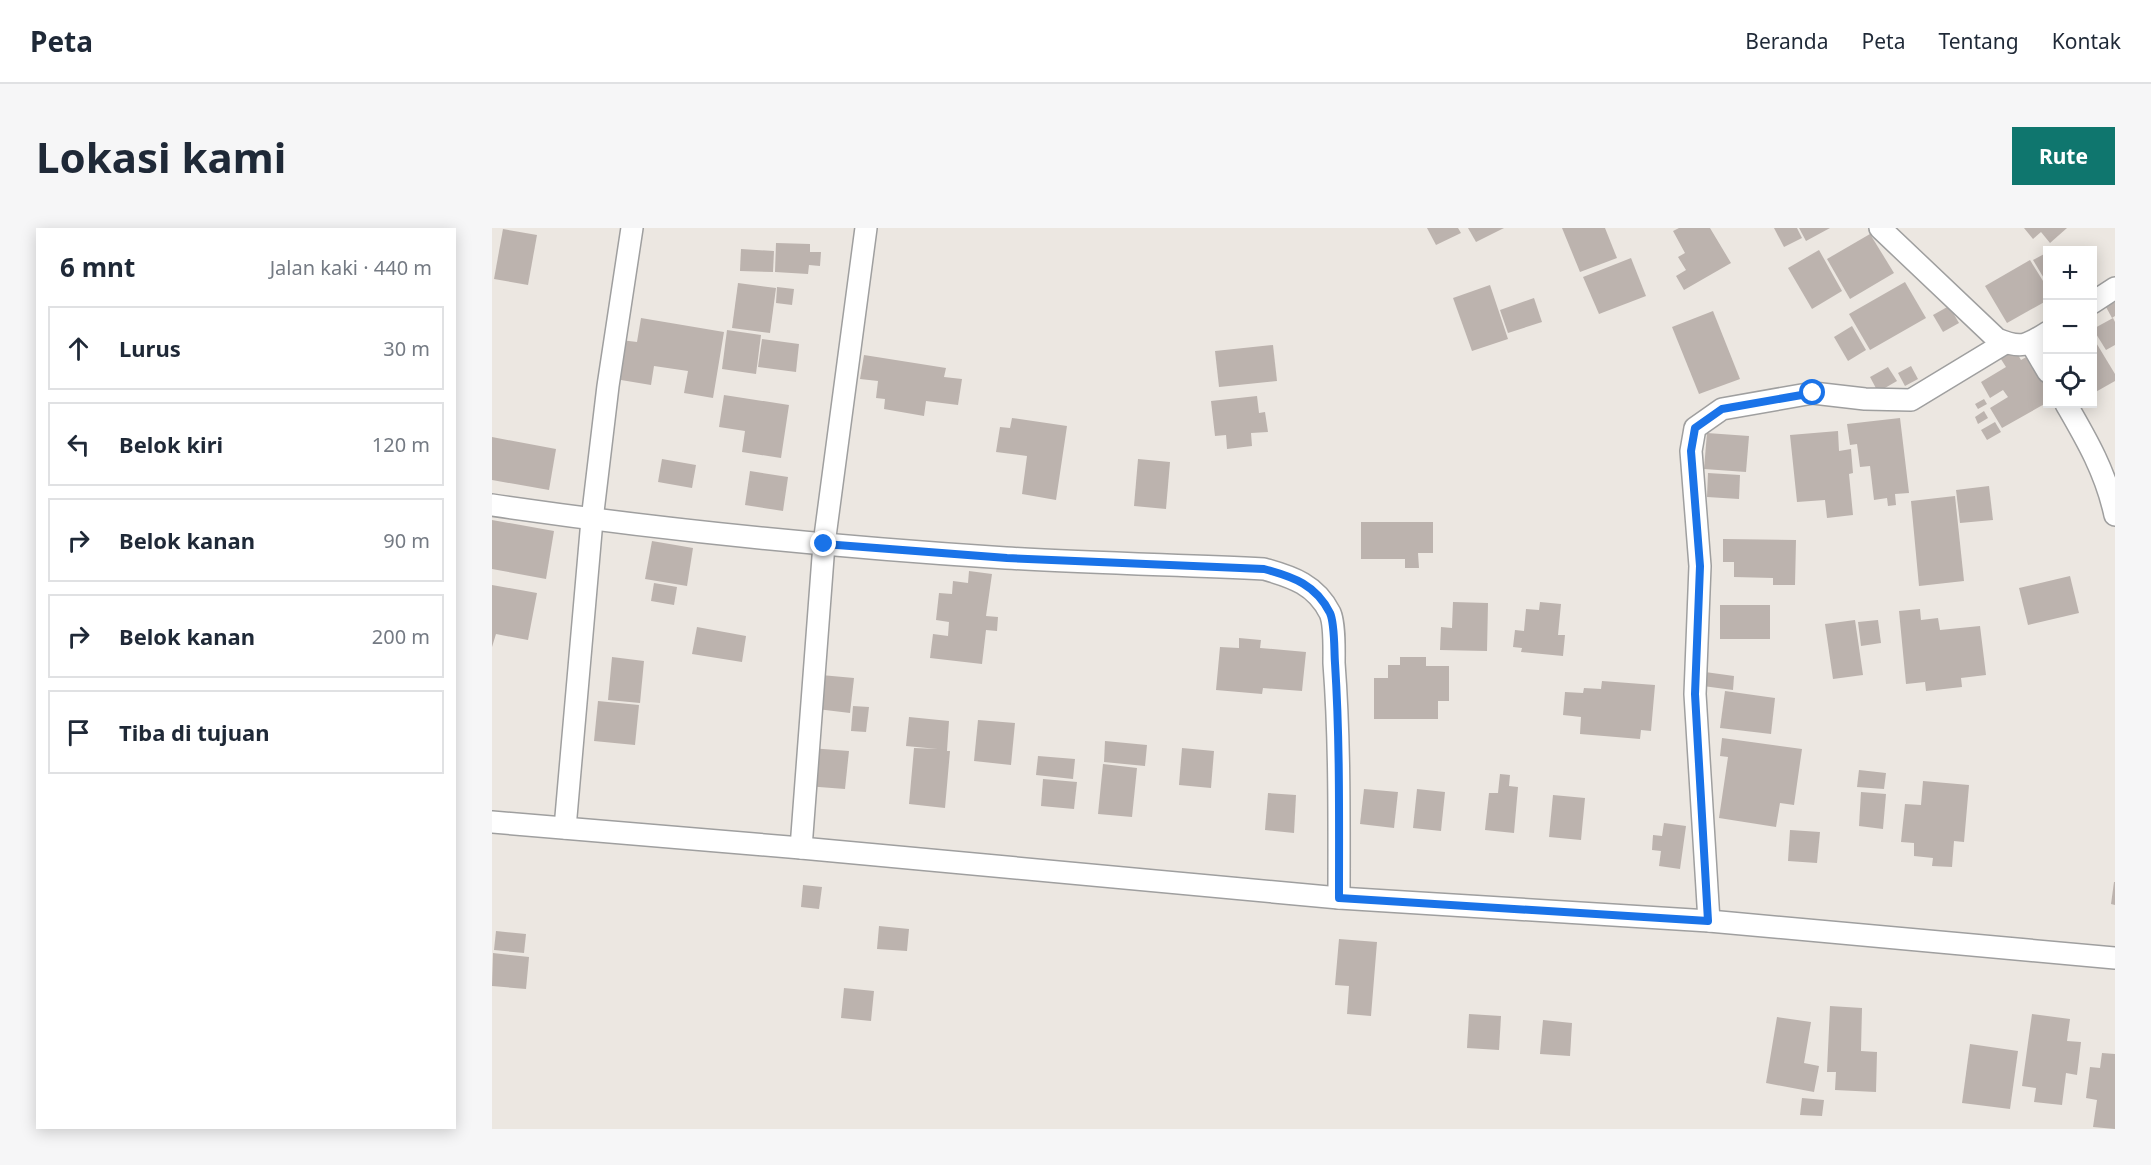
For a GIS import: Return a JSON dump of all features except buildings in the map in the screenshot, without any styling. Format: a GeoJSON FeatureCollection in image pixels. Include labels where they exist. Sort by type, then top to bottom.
{"type":"FeatureCollection","features":[{"type":"Feature","properties":{"kind":"street"},"geometry":{"type":"LineString","coordinates":[[565,828],[592,520],[608,386],[632,228]]}},
{"type":"Feature","properties":{"kind":"street"},"geometry":{"type":"LineString","coordinates":[[801,848],[824,544],[866,228]]}},
{"type":"Feature","properties":{"kind":"street"},"geometry":{"type":"LineString","coordinates":[[1880,228],[1997,339],[2022,346],[2039,338],[2043,354]]}},
{"type":"Feature","properties":{"kind":"street"},"geometry":{"type":"LineString","coordinates":[[2097,300],[2115,288]]}},
{"type":"Feature","properties":{"kind":"street"},"geometry":{"type":"LineString","coordinates":[[1708,921],[1695,694],[1700,566],[1691,451],[1695,428],[1722,409],[1813,393],[1865,399],[1911,400],[2006,343]]}},
{"type":"Feature","properties":{"kind":"street"},"geometry":{"type":"LineString","coordinates":[[2068,408],[2094,452],[2115,515]]}},
{"type":"Feature","properties":{"kind":"street"},"geometry":{"type":"LineString","coordinates":[[492,505],[592,520],[824,544],[1007,558],[1264,569],[1289,575],[1317,592],[1331,616],[1339,728],[1339,898]]}},
{"type":"Feature","properties":{"kind":"street"},"geometry":{"type":"LineString","coordinates":[[492,822],[1339,898],[1708,921],[2115,958]]}},
{"type":"Feature","properties":{"kind":"route"},"geometry":{"type":"LineString","coordinates":[[824,544],[1007,558],[1264,569],[1289,575],[1317,592],[1331,616],[1339,728],[1339,898],[1433,902],[1708,921],[1695,694],[1700,566],[1691,451],[1695,428],[1722,409],[1813,393]]}}]}
